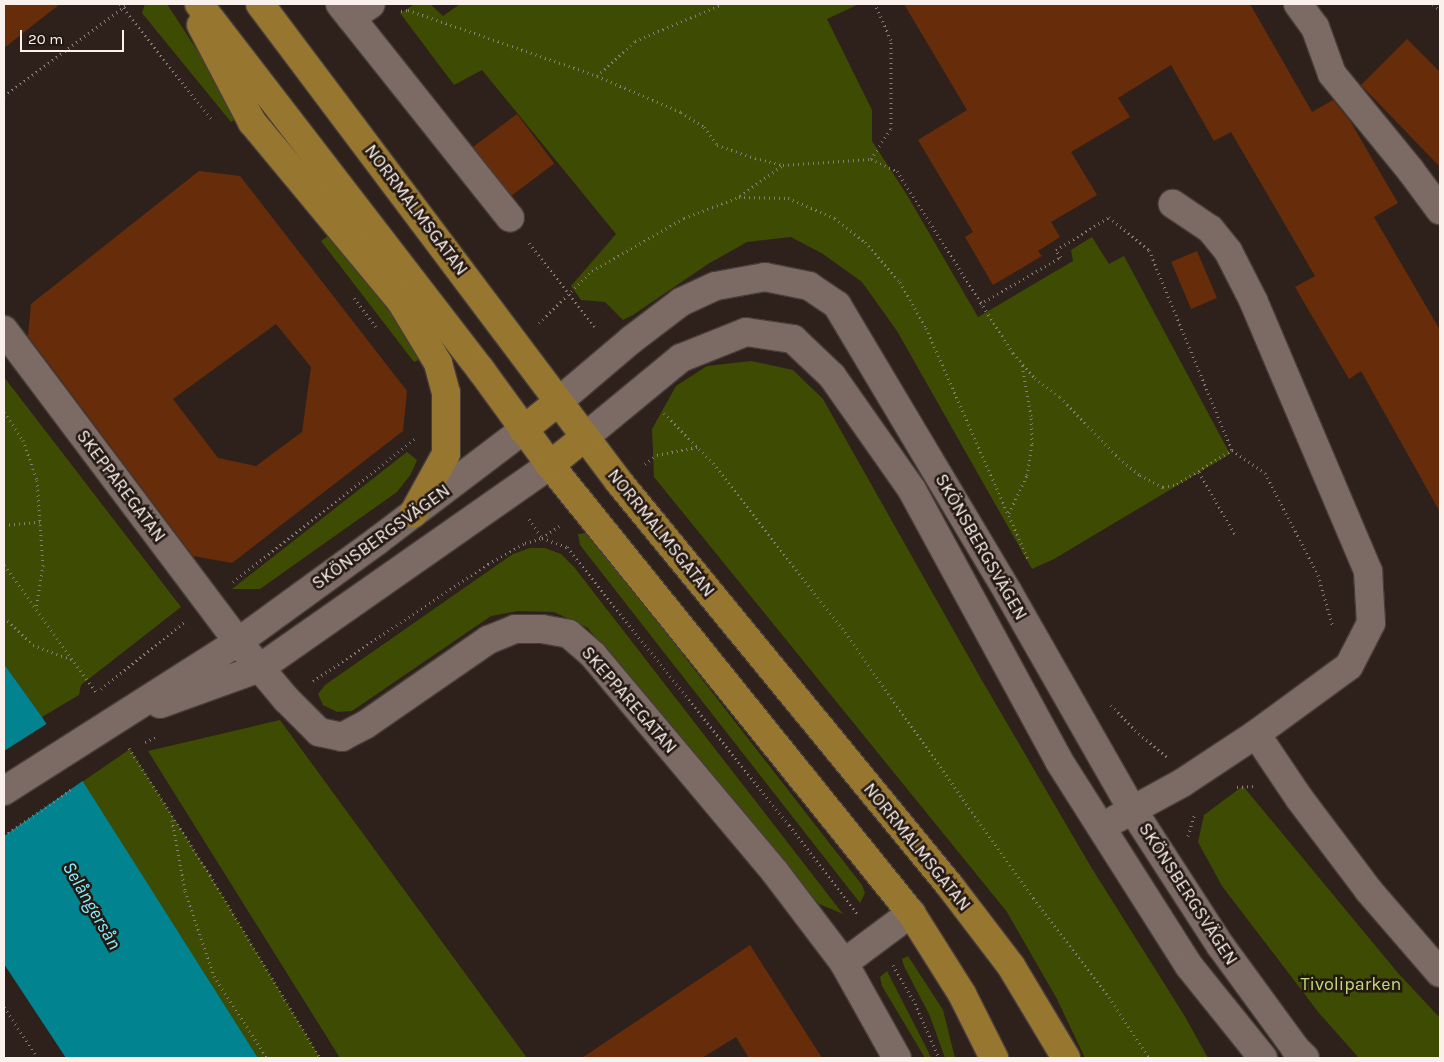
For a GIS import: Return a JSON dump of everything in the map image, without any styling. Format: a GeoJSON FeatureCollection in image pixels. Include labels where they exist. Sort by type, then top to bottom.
{"type":"FeatureCollection","features":[{"type":"Feature","properties":{"kind":"main road"},"geometry":{"type":"LineString","coordinates":[[190,4],[252,122],[400,300],[438,363],[446,393],[446,454],[413,514]]}},
{"type":"Feature","properties":{"kind":"main road"},"geometry":{"type":"LineString","coordinates":[[199,4],[481,370],[550,465],[911,913],[962,994],[994,1058]]}},
{"type":"Feature","properties":{"kind":"main road","name":"NORRMALMSGATAN"},"geometry":{"type":"LineString","coordinates":[[260,4],[517,343],[585,437],[639,506],[950,886],[1011,966],[1066,1058]]}},
{"type":"Feature","properties":{"kind":"main road"},"geometry":{"type":"LineString","coordinates":[[523,430],[558,402]]}},
{"type":"Feature","properties":{"kind":"main road"},"geometry":{"type":"LineString","coordinates":[[550,465],[585,437]]}},
{"type":"Feature","properties":{"kind":"street"},"geometry":{"type":"LineString","coordinates":[[1298,4],[1314,27],[1332,74],[1412,171],[1440,210]]}},
{"type":"Feature","properties":{"kind":"street"},"geometry":{"type":"LineString","coordinates":[[354,9],[510,218]]}},
{"type":"Feature","properties":{"kind":"street"},"geometry":{"type":"LineString","coordinates":[[1102,828],[1132,809],[1182,783],[1256,734],[1349,666],[1371,623],[1368,571],[1254,302],[1228,251],[1210,229],[1173,204]]}},
{"type":"Feature","properties":{"kind":"street","name":"SKÖNSBERGSVÄGEN"},"geometry":{"type":"LineString","coordinates":[[558,402],[631,340],[681,302],[716,286],[765,277],[809,286],[837,305],[1003,584],[1132,809],[1220,945],[1295,1048],[1305,1058]]}},
{"type":"Feature","properties":{"kind":"street","name":"SKEPPAREGATAN"},"geometry":{"type":"LineString","coordinates":[[4,330],[238,642]]}},
{"type":"Feature","properties":{"kind":"street","name":"SKÖNSBERGSVÄGEN"},"geometry":{"type":"LineString","coordinates":[[585,437],[681,358],[746,332],[793,339],[832,376],[912,490],[1059,761],[1189,966],[1263,1058]]}},
{"type":"Feature","properties":{"kind":"street","name":"SKÖNSBERGSVÄGEN"},"geometry":{"type":"LineString","coordinates":[[4,791],[238,642],[413,514],[523,430]]}},
{"type":"Feature","properties":{"kind":"street","name":"SKÖNSBERGSVÄGEN"},"geometry":{"type":"LineString","coordinates":[[112,721],[260,668],[550,465]]}},
{"type":"Feature","properties":{"kind":"street","name":"SKEPPAREGATAN"},"geometry":{"type":"LineString","coordinates":[[260,668],[286,699],[319,732],[342,737],[365,725],[488,640],[515,629],[542,629],[569,634],[593,655],[756,850],[844,963],[897,1058]]}},
{"type":"Feature","properties":{"kind":"street"},"geometry":{"type":"LineString","coordinates":[[238,642],[260,668]]}},
{"type":"Feature","properties":{"kind":"street"},"geometry":{"type":"LineString","coordinates":[[1256,734],[1300,798],[1369,891],[1440,973]]}},
{"type":"Feature","properties":{"kind":"street"},"geometry":{"type":"LineString","coordinates":[[844,963],[911,913]]}},
{"type":"Feature","properties":{"kind":"path"},"geometry":{"type":"LineString","coordinates":[[4,96],[128,4]]}},
{"type":"Feature","properties":{"kind":"path"},"geometry":{"type":"LineString","coordinates":[[597,76],[636,41],[723,4]]}},
{"type":"Feature","properties":{"kind":"path"},"geometry":{"type":"LineString","coordinates":[[871,159],[891,128],[891,40],[875,4]]}},
{"type":"Feature","properties":{"kind":"path"},"geometry":{"type":"LineString","coordinates":[[1433,4],[1440,10]]}},
{"type":"Feature","properties":{"kind":"path"},"geometry":{"type":"LineString","coordinates":[[398,11],[408,10],[597,76],[681,112],[704,128],[717,145],[783,165],[871,159],[897,172],[943,241],[980,304],[1021,363],[1035,378],[1060,397],[1119,458],[1151,483],[1163,487],[1177,484],[1232,450]]}},
{"type":"Feature","properties":{"kind":"path"},"geometry":{"type":"LineString","coordinates":[[517,343],[592,271],[684,218],[739,196],[783,165]]}},
{"type":"Feature","properties":{"kind":"path"},"geometry":{"type":"LineString","coordinates":[[739,196],[788,198],[835,218],[865,242],[900,282],[926,328],[1029,561]]}},
{"type":"Feature","properties":{"kind":"path"},"geometry":{"type":"LineString","coordinates":[[980,304],[1061,258],[1056,250],[1108,217],[1148,250],[1232,450],[1265,473],[1318,575],[1334,632]]}},
{"type":"Feature","properties":{"kind":"path"},"geometry":{"type":"LineString","coordinates":[[1008,514],[1027,474],[1032,444],[1031,416],[1021,363]]}},
{"type":"Feature","properties":{"kind":"path"},"geometry":{"type":"LineString","coordinates":[[4,412],[23,440],[37,480],[43,565],[36,609]]}},
{"type":"Feature","properties":{"kind":"path"},"geometry":{"type":"LineString","coordinates":[[96,692],[416,438]]}},
{"type":"Feature","properties":{"kind":"path"},"geometry":{"type":"LineString","coordinates":[[698,447],[713,463],[842,628],[1033,898],[1109,997],[1149,1058]]}},
{"type":"Feature","properties":{"kind":"path"},"geometry":{"type":"LineString","coordinates":[[1199,472],[1236,536]]}},
{"type":"Feature","properties":{"kind":"path"},"geometry":{"type":"LineString","coordinates":[[4,525],[40,522]]}},
{"type":"Feature","properties":{"kind":"path"},"geometry":{"type":"LineString","coordinates":[[542,538],[567,547],[789,825],[876,939],[914,999],[940,1058]]}},
{"type":"Feature","properties":{"kind":"path"},"geometry":{"type":"LineString","coordinates":[[4,565],[96,692],[112,721],[210,875],[320,1058]]}},
{"type":"Feature","properties":{"kind":"path"},"geometry":{"type":"LineString","coordinates":[[4,617],[33,646],[74,660]]}},
{"type":"Feature","properties":{"kind":"path"},"geometry":{"type":"LineString","coordinates":[[1110,703],[1135,730],[1166,754],[1182,783]]}},
{"type":"Feature","properties":{"kind":"path"},"geometry":{"type":"LineString","coordinates":[[4,836],[79,784]]}},
{"type":"Feature","properties":{"kind":"path"},"geometry":{"type":"LineString","coordinates":[[1232,789],[1250,785],[1258,788]]}},
{"type":"Feature","properties":{"kind":"path"},"geometry":{"type":"LineString","coordinates":[[172,817],[185,891],[214,976],[267,1058]]}},
{"type":"Feature","properties":{"kind":"path"},"geometry":{"type":"LineString","coordinates":[[4,1007],[38,1058]]}},
{"type":"Feature","properties":{"kind":"green space"},"geometry":{"type":"Polygon","coordinates":[[[145,4],[167,4],[240,116],[231,122],[142,13],[145,4]]]}},
{"type":"Feature","properties":{"kind":"green space"},"geometry":{"type":"Polygon","coordinates":[[[415,4],[430,4],[443,16],[460,4],[859,4],[827,19],[872,110],[872,141],[907,195],[978,317],[1073,261],[1071,250],[1092,237],[1109,264],[1124,256],[1230,454],[1054,559],[1032,569],[897,331],[862,282],[823,254],[791,237],[747,242],[708,264],[623,320],[605,302],[581,300],[571,286],[616,234],[482,70],[454,85],[400,13],[415,4]]]}},
{"type":"Feature","properties":{"kind":"green space"},"geometry":{"type":"Polygon","coordinates":[[[332,233],[401,324],[421,359],[414,362],[321,241],[332,233]]]}},
{"type":"Feature","properties":{"kind":"green space"},"geometry":{"type":"Polygon","coordinates":[[[751,361],[793,370],[823,399],[980,677],[1091,867],[1184,1015],[1208,1058],[1085,1058],[1057,999],[1007,912],[654,477],[652,429],[676,386],[707,366],[751,361]]]}},
{"type":"Feature","properties":{"kind":"green space"},"geometry":{"type":"Polygon","coordinates":[[[4,377],[181,607],[81,685],[79,695],[42,717],[4,664],[4,377]]]}},
{"type":"Feature","properties":{"kind":"green space"},"geometry":{"type":"Polygon","coordinates":[[[407,452],[417,460],[411,474],[397,492],[260,589],[232,589],[407,452]]]}},
{"type":"Feature","properties":{"kind":"green space"},"geometry":{"type":"Polygon","coordinates":[[[586,533],[596,543],[862,885],[865,893],[860,903],[580,545],[578,534],[586,533]]]}},
{"type":"Feature","properties":{"kind":"green space"},"geometry":{"type":"Polygon","coordinates":[[[530,548],[545,548],[561,554],[574,567],[843,914],[819,904],[701,769],[588,628],[554,612],[518,611],[491,616],[352,711],[337,712],[323,705],[318,694],[325,685],[513,554],[530,548]]]}},
{"type":"Feature","properties":{"kind":"green space"},"geometry":{"type":"Polygon","coordinates":[[[280,720],[527,1058],[340,1058],[148,751],[280,720]]]}},
{"type":"Feature","properties":{"kind":"green space"},"geometry":{"type":"Polygon","coordinates":[[[130,749],[210,875],[320,1058],[258,1058],[82,782],[130,749]]]}},
{"type":"Feature","properties":{"kind":"green space","name":"Tivoliparken"},"geometry":{"type":"Polygon","coordinates":[[[1243,786],[1398,973],[1440,1018],[1440,1058],[1359,1058],[1319,1013],[1222,886],[1198,842],[1204,815],[1243,786]]]}},
{"type":"Feature","properties":{"kind":"green space"},"geometry":{"type":"Polygon","coordinates":[[[908,956],[943,1010],[955,1058],[945,1058],[930,1016],[904,966],[902,959],[908,956]]]}},
{"type":"Feature","properties":{"kind":"green space"},"geometry":{"type":"Polygon","coordinates":[[[887,971],[931,1058],[925,1058],[882,986],[880,977],[887,971]]]}},
{"type":"Feature","properties":{"kind":"water","name":"Selångersån"},"geometry":{"type":"Polygon","coordinates":[[[4,664],[42,717],[258,1058],[66,1058],[4,964],[4,664]]]}},
{"type":"Feature","properties":{"kind":"pier"},"geometry":{"type":"Polygon","coordinates":[[[48,723],[84,780],[4,836],[4,751],[48,723]]]}},
{"type":"Feature","properties":{"kind":"building"},"geometry":{"type":"Polygon","coordinates":[[[4,4],[60,4],[4,48],[4,4]]]}},
{"type":"Feature","properties":{"kind":"building"},"geometry":{"type":"Polygon","coordinates":[[[904,4],[1250,4],[1312,112],[1333,100],[1350,121],[1398,203],[1374,217],[1440,330],[1440,512],[1361,371],[1349,379],[1295,287],[1315,276],[1231,132],[1214,141],[1171,65],[1118,98],[1130,117],[1071,152],[1097,195],[1051,222],[1060,237],[1038,251],[1042,256],[993,285],[965,237],[973,232],[918,140],[967,110],[904,4]]]}},
{"type":"Feature","properties":{"kind":"building"},"geometry":{"type":"Polygon","coordinates":[[[1407,39],[1440,72],[1440,167],[1361,85],[1407,39]]]}},
{"type":"Feature","properties":{"kind":"building"},"geometry":{"type":"Polygon","coordinates":[[[517,114],[554,164],[510,197],[473,147],[517,114]]]}},
{"type":"Feature","properties":{"kind":"building"},"geometry":{"type":"Polygon","coordinates":[[[199,171],[240,176],[407,391],[403,431],[232,563],[193,556],[28,336],[31,304],[199,171]],[[276,324],[173,399],[218,458],[256,466],[302,432],[311,367],[276,324]]]}},
{"type":"Feature","properties":{"kind":"building"},"geometry":{"type":"Polygon","coordinates":[[[1197,251],[1217,298],[1191,309],[1171,262],[1197,251]]]}},
{"type":"Feature","properties":{"kind":"building"},"geometry":{"type":"Polygon","coordinates":[[[750,945],[822,1058],[749,1058],[736,1037],[702,1058],[582,1058],[750,945]]]}}]}
